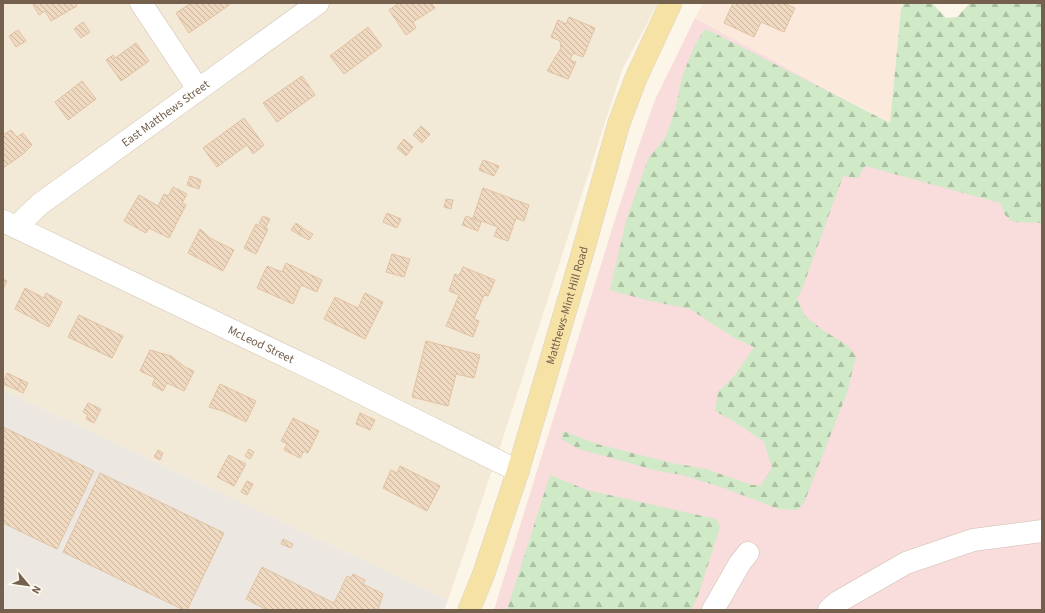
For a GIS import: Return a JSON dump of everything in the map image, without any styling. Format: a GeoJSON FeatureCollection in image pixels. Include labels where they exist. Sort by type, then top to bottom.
{"type":"FeatureCollection","features":[{"type":"Feature","properties":{"kind":"main road","name":"Matthews-Mint Hill Road"},"geometry":{"type":"LineString","coordinates":[[469,610],[484,573],[518,471],[619,123],[636,78],[671,3]]}},
{"type":"Feature","properties":{"kind":"street"},"geometry":{"type":"LineString","coordinates":[[141,3],[198,89]]}},
{"type":"Feature","properties":{"kind":"street","name":"East Matthews Street"},"geometry":{"type":"LineString","coordinates":[[10,224],[40,204],[318,3]]}},
{"type":"Feature","properties":{"kind":"street","name":"McLeod Street"},"geometry":{"type":"LineString","coordinates":[[10,224],[326,376],[518,471]]}},
{"type":"Feature","properties":{"kind":"street"},"geometry":{"type":"LineString","coordinates":[[836,607],[906,563],[973,540],[1042,531]]}},
{"type":"Feature","properties":{"kind":"street"},"geometry":{"type":"LineString","coordinates":[[713,610],[740,563],[748,553]]}},
{"type":"Feature","properties":{"kind":"shaded area"},"geometry":{"type":"Polygon","coordinates":[[[3,3],[658,3],[622,70],[500,447],[448,600],[3,390],[3,3]]]}},
{"type":"Feature","properties":{"kind":"shaded area"},"geometry":{"type":"Polygon","coordinates":[[[703,3],[902,3],[890,123],[695,18],[703,3]]]}},
{"type":"Feature","properties":{"kind":"shaded area"},"geometry":{"type":"Polygon","coordinates":[[[695,18],[964,164],[1042,177],[1042,610],[494,610],[639,145],[655,100],[695,18]]]}},
{"type":"Feature","properties":{"kind":"shaded area"},"geometry":{"type":"Polygon","coordinates":[[[3,390],[448,600],[444,610],[3,610],[3,390]]]}},
{"type":"Feature","properties":{"kind":"green space"},"geometry":{"type":"Polygon","coordinates":[[[904,3],[932,3],[946,18],[957,17],[970,3],[1042,3],[1042,223],[1013,222],[1005,215],[1000,203],[865,166],[858,178],[843,176],[801,292],[797,298],[804,315],[824,331],[847,345],[856,356],[847,393],[804,503],[797,510],[778,509],[724,488],[682,475],[654,470],[579,449],[561,439],[563,431],[597,444],[672,463],[706,469],[752,485],[761,485],[772,468],[764,442],[735,422],[715,411],[718,392],[735,375],[754,347],[736,339],[690,309],[646,300],[610,290],[626,221],[648,159],[666,136],[676,107],[682,77],[694,47],[704,30],[710,31],[890,123],[901,9],[904,3]]]}},
{"type":"Feature","properties":{"kind":"green space"},"geometry":{"type":"Polygon","coordinates":[[[550,475],[587,490],[716,519],[720,527],[698,596],[691,610],[507,610],[550,475]]]}},
{"type":"Feature","properties":{"kind":"building"},"geometry":{"type":"Polygon","coordinates":[[[37,3],[76,3],[77,6],[51,21],[45,11],[39,15],[33,5],[37,3]]]}},
{"type":"Feature","properties":{"kind":"building"},"geometry":{"type":"Polygon","coordinates":[[[191,3],[232,3],[189,33],[176,13],[191,3]]]}},
{"type":"Feature","properties":{"kind":"building"},"geometry":{"type":"Polygon","coordinates":[[[399,3],[431,3],[435,8],[413,22],[416,28],[406,35],[389,10],[399,3]]]}},
{"type":"Feature","properties":{"kind":"building"},"geometry":{"type":"Polygon","coordinates":[[[733,3],[784,3],[795,8],[784,32],[761,22],[754,37],[724,23],[733,3]]]}},
{"type":"Feature","properties":{"kind":"building"},"geometry":{"type":"Polygon","coordinates":[[[569,17],[595,28],[583,57],[573,53],[570,60],[576,62],[568,79],[547,71],[561,48],[560,41],[551,37],[558,20],[566,24],[569,17]]]}},
{"type":"Feature","properties":{"kind":"building"},"geometry":{"type":"Polygon","coordinates":[[[83,22],[90,32],[81,38],[74,29],[83,22]]]}},
{"type":"Feature","properties":{"kind":"building"},"geometry":{"type":"Polygon","coordinates":[[[368,27],[382,46],[344,74],[330,56],[368,27]]]}},
{"type":"Feature","properties":{"kind":"building"},"geometry":{"type":"Polygon","coordinates":[[[18,30],[26,41],[16,47],[9,36],[18,30]]]}},
{"type":"Feature","properties":{"kind":"building"},"geometry":{"type":"Polygon","coordinates":[[[136,43],[149,61],[121,81],[106,60],[113,55],[115,58],[136,43]]]}},
{"type":"Feature","properties":{"kind":"building"},"geometry":{"type":"Polygon","coordinates":[[[302,76],[315,95],[277,122],[263,103],[302,76]]]}},
{"type":"Feature","properties":{"kind":"building"},"geometry":{"type":"Polygon","coordinates":[[[82,81],[96,99],[68,120],[55,102],[82,81]]]}},
{"type":"Feature","properties":{"kind":"building"},"geometry":{"type":"Polygon","coordinates":[[[244,118],[264,145],[253,154],[247,145],[217,167],[203,148],[244,118]]]}},
{"type":"Feature","properties":{"kind":"building"},"geometry":{"type":"Polygon","coordinates":[[[421,126],[430,134],[422,143],[413,135],[421,126]]]}},
{"type":"Feature","properties":{"kind":"building"},"geometry":{"type":"Polygon","coordinates":[[[11,130],[17,137],[23,133],[32,145],[23,154],[3,168],[3,135],[11,130]]]}},
{"type":"Feature","properties":{"kind":"building"},"geometry":{"type":"Polygon","coordinates":[[[404,139],[413,147],[406,156],[397,148],[404,139]]]}},
{"type":"Feature","properties":{"kind":"building"},"geometry":{"type":"Polygon","coordinates":[[[483,160],[499,166],[494,176],[479,170],[483,160]]]}},
{"type":"Feature","properties":{"kind":"building"},"geometry":{"type":"Polygon","coordinates":[[[190,176],[201,180],[199,189],[187,185],[190,176]]]}},
{"type":"Feature","properties":{"kind":"building"},"geometry":{"type":"Polygon","coordinates":[[[173,187],[187,194],[182,203],[186,205],[169,238],[149,228],[146,233],[124,221],[139,195],[158,206],[164,194],[168,196],[173,187]]]}},
{"type":"Feature","properties":{"kind":"building"},"geometry":{"type":"Polygon","coordinates":[[[483,188],[529,205],[524,221],[516,218],[508,241],[494,236],[498,227],[473,218],[483,188]]]}},
{"type":"Feature","properties":{"kind":"building"},"geometry":{"type":"Polygon","coordinates":[[[446,199],[453,200],[451,209],[444,207],[446,199]]]}},
{"type":"Feature","properties":{"kind":"building"},"geometry":{"type":"Polygon","coordinates":[[[387,213],[401,219],[397,228],[383,222],[387,213]]]}},
{"type":"Feature","properties":{"kind":"building"},"geometry":{"type":"Polygon","coordinates":[[[263,216],[270,219],[266,227],[259,223],[263,216]]]}},
{"type":"Feature","properties":{"kind":"building"},"geometry":{"type":"Polygon","coordinates":[[[466,216],[481,222],[478,231],[462,225],[466,216]]]}},
{"type":"Feature","properties":{"kind":"building"},"geometry":{"type":"Polygon","coordinates":[[[296,223],[302,227],[298,234],[291,230],[296,223]]]}},
{"type":"Feature","properties":{"kind":"building"},"geometry":{"type":"Polygon","coordinates":[[[256,224],[268,229],[256,254],[244,248],[256,224]]]}},
{"type":"Feature","properties":{"kind":"building"},"geometry":{"type":"Polygon","coordinates":[[[302,228],[313,234],[309,240],[298,234],[302,228]]]}},
{"type":"Feature","properties":{"kind":"building"},"geometry":{"type":"Polygon","coordinates":[[[200,229],[210,238],[234,250],[223,271],[188,253],[200,229]]]}},
{"type":"Feature","properties":{"kind":"building"},"geometry":{"type":"Polygon","coordinates":[[[392,254],[410,259],[404,277],[386,272],[392,254]]]}},
{"type":"Feature","properties":{"kind":"building"},"geometry":{"type":"Polygon","coordinates":[[[286,263],[322,280],[317,292],[301,285],[293,304],[257,288],[267,266],[282,272],[286,263]]]}},
{"type":"Feature","properties":{"kind":"building"},"geometry":{"type":"Polygon","coordinates":[[[463,267],[495,280],[488,296],[484,295],[474,319],[479,321],[473,337],[446,326],[459,295],[449,291],[455,274],[459,276],[463,267]]]}},
{"type":"Feature","properties":{"kind":"building"},"geometry":{"type":"Polygon","coordinates":[[[3,279],[7,281],[3,289],[3,279]]]}},
{"type":"Feature","properties":{"kind":"building"},"geometry":{"type":"Polygon","coordinates":[[[25,288],[44,298],[46,293],[62,302],[49,327],[15,309],[25,288]]]}},
{"type":"Feature","properties":{"kind":"building"},"geometry":{"type":"Polygon","coordinates":[[[365,293],[383,302],[365,339],[324,319],[335,297],[358,308],[365,293]]]}},
{"type":"Feature","properties":{"kind":"building"},"geometry":{"type":"Polygon","coordinates":[[[79,315],[123,336],[112,358],[68,337],[79,315]]]}},
{"type":"Feature","properties":{"kind":"building"},"geometry":{"type":"Polygon","coordinates":[[[426,341],[480,355],[474,378],[456,374],[448,406],[412,397],[426,341]]]}},
{"type":"Feature","properties":{"kind":"building"},"geometry":{"type":"Polygon","coordinates":[[[150,350],[171,356],[185,367],[194,371],[184,391],[167,383],[163,391],[152,385],[155,378],[140,371],[150,350]]]}},
{"type":"Feature","properties":{"kind":"building"},"geometry":{"type":"Polygon","coordinates":[[[7,373],[22,380],[17,390],[3,384],[7,373]]]}},
{"type":"Feature","properties":{"kind":"building"},"geometry":{"type":"Polygon","coordinates":[[[22,380],[28,383],[23,393],[17,390],[22,380]]]}},
{"type":"Feature","properties":{"kind":"building"},"geometry":{"type":"Polygon","coordinates":[[[220,384],[256,401],[246,422],[223,411],[209,407],[220,384]]]}},
{"type":"Feature","properties":{"kind":"building"},"geometry":{"type":"Polygon","coordinates":[[[88,403],[101,409],[94,423],[86,419],[88,415],[83,412],[88,403]]]}},
{"type":"Feature","properties":{"kind":"building"},"geometry":{"type":"Polygon","coordinates":[[[360,413],[375,420],[370,430],[356,424],[360,413]]]}},
{"type":"Feature","properties":{"kind":"building"},"geometry":{"type":"Polygon","coordinates":[[[293,418],[319,431],[308,453],[304,451],[300,458],[284,450],[287,444],[281,441],[293,418]]]}},
{"type":"Feature","properties":{"kind":"building"},"geometry":{"type":"Polygon","coordinates":[[[3,427],[94,471],[57,549],[3,523],[3,427]]]}},
{"type":"Feature","properties":{"kind":"building"},"geometry":{"type":"Polygon","coordinates":[[[249,449],[254,452],[250,459],[245,456],[249,449]]]}},
{"type":"Feature","properties":{"kind":"building"},"geometry":{"type":"Polygon","coordinates":[[[158,450],[163,453],[160,460],[154,457],[158,450]]]}},
{"type":"Feature","properties":{"kind":"building"},"geometry":{"type":"Polygon","coordinates":[[[229,455],[246,464],[234,486],[217,477],[229,455]]]}},
{"type":"Feature","properties":{"kind":"building"},"geometry":{"type":"Polygon","coordinates":[[[400,466],[440,486],[427,511],[383,488],[391,470],[397,473],[400,466]]]}},
{"type":"Feature","properties":{"kind":"building"},"geometry":{"type":"Polygon","coordinates":[[[100,473],[224,533],[187,610],[184,610],[63,552],[100,473]]]}},
{"type":"Feature","properties":{"kind":"building"},"geometry":{"type":"Polygon","coordinates":[[[247,481],[253,484],[247,495],[241,492],[247,481]]]}},
{"type":"Feature","properties":{"kind":"building"},"geometry":{"type":"Polygon","coordinates":[[[283,539],[293,544],[291,548],[281,544],[283,539]]]}},
{"type":"Feature","properties":{"kind":"building"},"geometry":{"type":"Polygon","coordinates":[[[262,567],[334,603],[347,576],[351,578],[353,574],[365,580],[363,584],[383,594],[378,610],[267,610],[246,599],[262,567]]]}}]}
